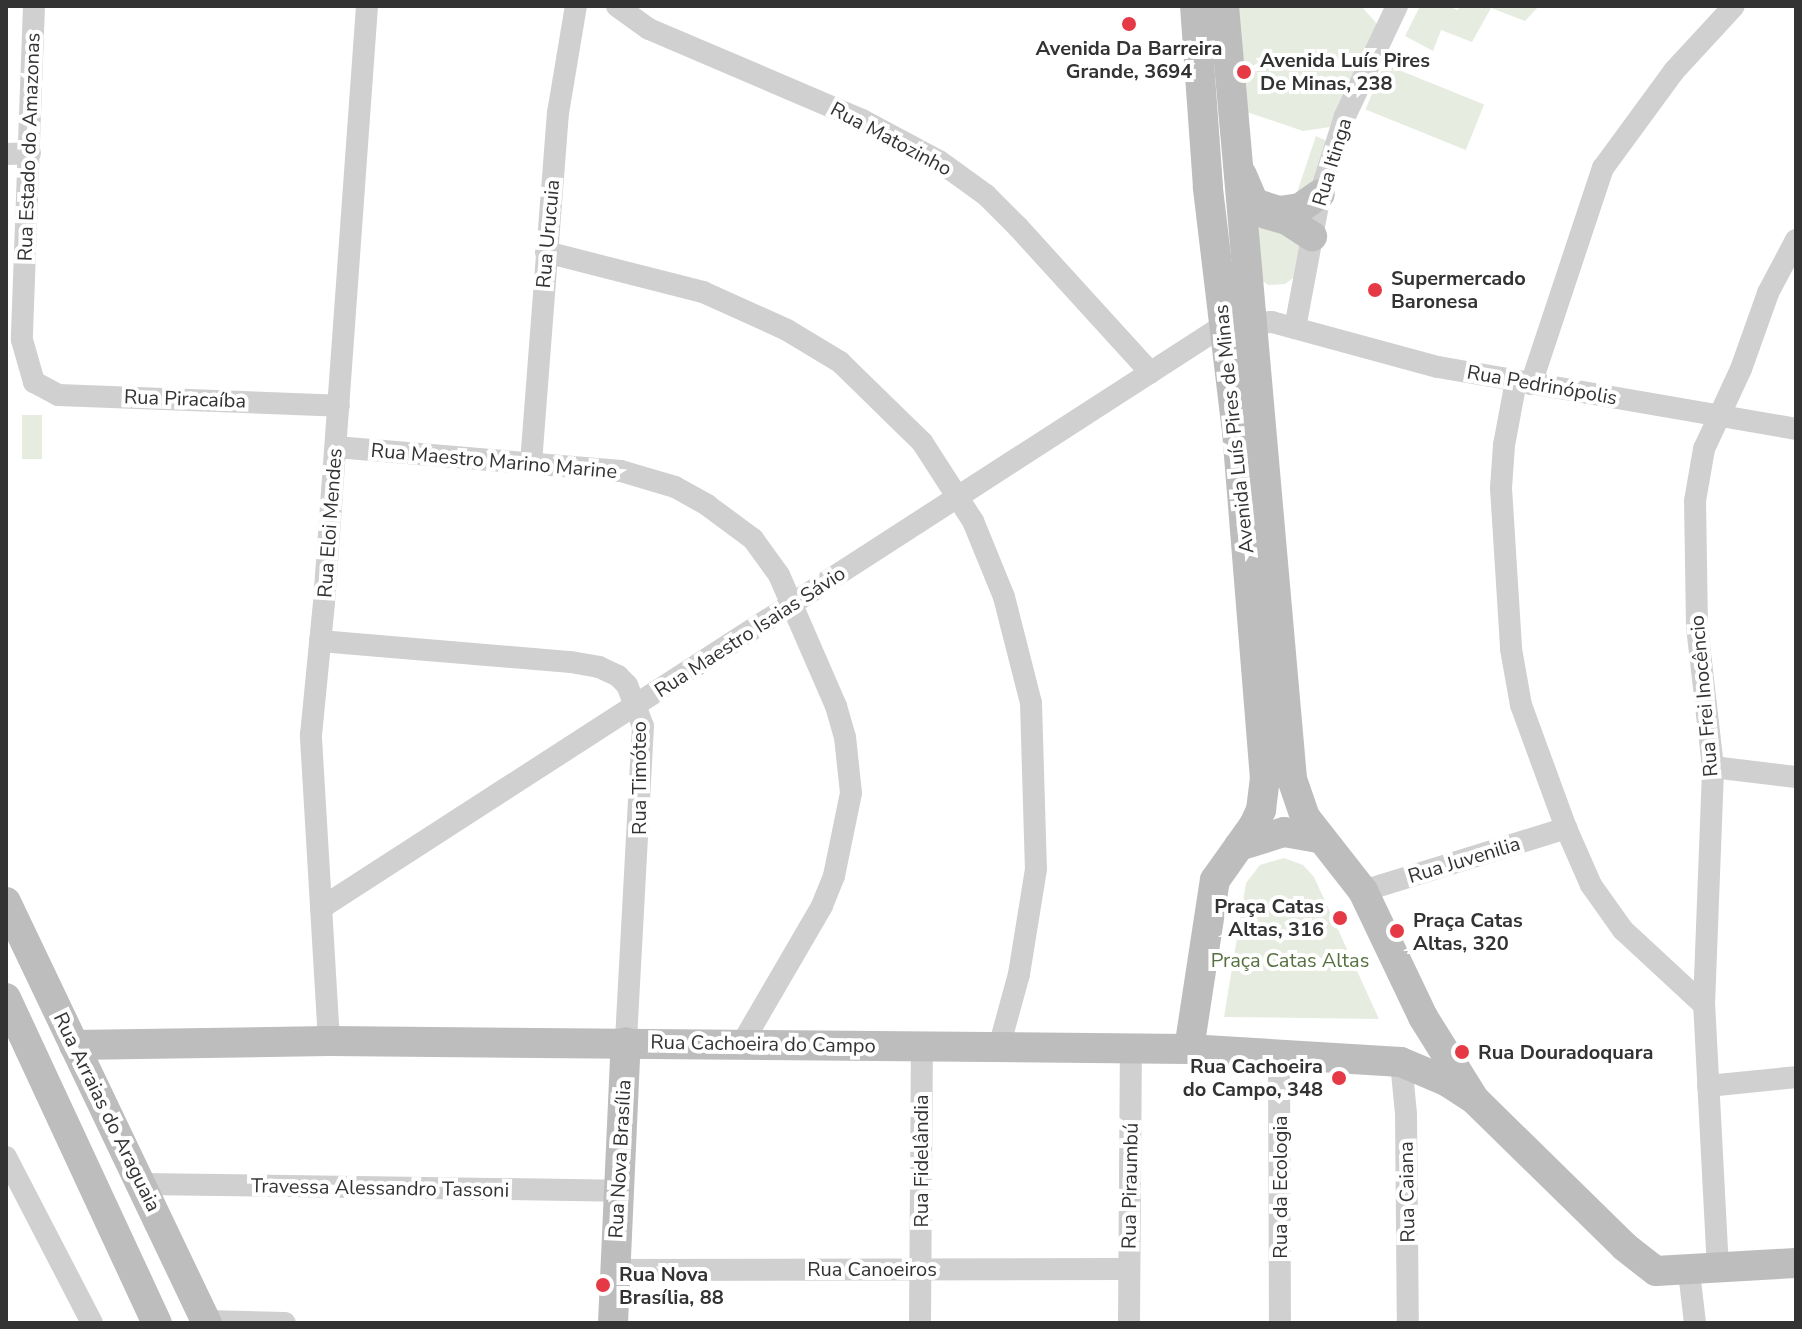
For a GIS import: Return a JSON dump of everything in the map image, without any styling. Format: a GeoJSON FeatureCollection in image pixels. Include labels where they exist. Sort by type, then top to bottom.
{"type":"FeatureCollection","features":[{"type":"Feature","properties":{"kind":"main road","name":"Avenida Luís Pires de Minas"},"geometry":{"type":"LineString","coordinates":[[1195,6],[1208,187],[1236,343],[1292,779],[1299,805],[1319,838]]}},
{"type":"Feature","properties":{"kind":"main road","name":"Avenida Luís Pires de Minas"},"geometry":{"type":"LineString","coordinates":[[1224,6],[1254,321],[1236,343],[1265,779],[1261,810],[1239,846]]}},
{"type":"Feature","properties":{"kind":"main road"},"geometry":{"type":"LineString","coordinates":[[1241,173],[1254,203],[1279,211],[1300,208],[1320,194]]}},
{"type":"Feature","properties":{"kind":"main road"},"geometry":{"type":"LineString","coordinates":[[1245,220],[1255,215],[1277,215],[1312,236]]}},
{"type":"Feature","properties":{"kind":"main road"},"geometry":{"type":"LineString","coordinates":[[1189,1049],[1215,880],[1239,846],[1284,832],[1319,838],[1363,891],[1423,1017],[1474,1099]]}},
{"type":"Feature","properties":{"kind":"main road","name":"Rua Arraias do Araguaia"},"geometry":{"type":"LineString","coordinates":[[6,902],[207,1322]]}},
{"type":"Feature","properties":{"kind":"main road","name":"Rua Arraias do Araguaia"},"geometry":{"type":"LineString","coordinates":[[6,998],[157,1323]]}},
{"type":"Feature","properties":{"kind":"main road"},"geometry":{"type":"LineString","coordinates":[[1423,1017],[1401,1062],[1446,1081],[1474,1099],[1645,1263],[1666,1273],[1796,1263]]}},
{"type":"Feature","properties":{"kind":"main road","name":"Rua Cachoeira do Campo"},"geometry":{"type":"LineString","coordinates":[[74,1045],[329,1041],[626,1042],[1189,1049],[1279,1052],[1401,1062]]}},
{"type":"Feature","properties":{"kind":"main road","name":"Rua Nova Brasília"},"geometry":{"type":"LineString","coordinates":[[613,1323],[626,1042]]}},
{"type":"Feature","properties":{"kind":"street","name":"Rua Estado do Amazonas"},"geometry":{"type":"LineString","coordinates":[[34,6],[22,340],[34,382]]}},
{"type":"Feature","properties":{"kind":"street","name":"Rua Eloi Mendes"},"geometry":{"type":"LineString","coordinates":[[329,1041],[311,735],[336,447],[367,6]]}},
{"type":"Feature","properties":{"kind":"street","name":"Rua Urucuia"},"geometry":{"type":"LineString","coordinates":[[531,463],[558,113],[576,6]]}},
{"type":"Feature","properties":{"kind":"street","name":"Rua Matozinho"},"geometry":{"type":"LineString","coordinates":[[617,6],[649,29],[862,120],[939,161],[986,195],[1151,373]]}},
{"type":"Feature","properties":{"kind":"street","name":"Rua Itinga"},"geometry":{"type":"LineString","coordinates":[[1293,328],[1320,194],[1345,116],[1397,6]]}},
{"type":"Feature","properties":{"kind":"street"},"geometry":{"type":"LineString","coordinates":[[1704,1005],[1623,930],[1591,885],[1566,828],[1521,705],[1511,649],[1501,488],[1504,445],[1524,382],[1603,168],[1674,71],[1734,6]]}},
{"type":"Feature","properties":{"kind":"street"},"geometry":{"type":"LineString","coordinates":[[6,154],[30,153]]}},
{"type":"Feature","properties":{"kind":"street","name":"Rua Frei Inocêncio"},"geometry":{"type":"LineString","coordinates":[[1695,1323],[1704,1270],[1708,1086],[1704,1005],[1713,767],[1697,626],[1695,501],[1704,449],[1741,369],[1768,293],[1796,240]]}},
{"type":"Feature","properties":{"kind":"street"},"geometry":{"type":"LineString","coordinates":[[546,252],[703,292],[787,330],[840,362],[922,442],[973,521],[1004,597],[1031,703],[1036,869],[1019,974],[999,1047]]}},
{"type":"Feature","properties":{"kind":"street","name":"Rua Pedrinópolis"},"geometry":{"type":"LineString","coordinates":[[1254,321],[1293,328],[1438,367],[1796,429]]}},
{"type":"Feature","properties":{"kind":"street"},"geometry":{"type":"LineString","coordinates":[[1236,343],[1293,328]]}},
{"type":"Feature","properties":{"kind":"street","name":"Rua Maestro Isaias Sávio"},"geometry":{"type":"LineString","coordinates":[[321,908],[1151,373],[1180,357],[1236,343]]}},
{"type":"Feature","properties":{"kind":"street","name":"Rua Piracaíba"},"geometry":{"type":"LineString","coordinates":[[34,382],[58,395],[339,406]]}},
{"type":"Feature","properties":{"kind":"street","name":"Rua Maestro Marino Marine"},"geometry":{"type":"LineString","coordinates":[[336,447],[621,471],[686,493],[753,539],[779,575],[836,706],[845,737],[851,793],[834,876],[822,906],[741,1045]]}},
{"type":"Feature","properties":{"kind":"street","name":"Rua Timóteo"},"geometry":{"type":"LineString","coordinates":[[320,641],[571,662],[599,667],[627,685],[638,706],[643,726],[626,1042]]}},
{"type":"Feature","properties":{"kind":"street"},"geometry":{"type":"LineString","coordinates":[[1713,767],[1796,777]]}},
{"type":"Feature","properties":{"kind":"street","name":"Rua Juvenilia"},"geometry":{"type":"LineString","coordinates":[[1363,891],[1566,828]]}},
{"type":"Feature","properties":{"kind":"street","name":"Rua Fidelândia"},"geometry":{"type":"LineString","coordinates":[[920,1323],[922,1046]]}},
{"type":"Feature","properties":{"kind":"street","name":"Rua Piraumbú"},"geometry":{"type":"LineString","coordinates":[[1129,1323],[1131,1049]]}},
{"type":"Feature","properties":{"kind":"street","name":"Rua da Ecologia"},"geometry":{"type":"LineString","coordinates":[[1279,1052],[1280,1323]]}},
{"type":"Feature","properties":{"kind":"street","name":"Rua Caiana"},"geometry":{"type":"LineString","coordinates":[[1401,1062],[1406,1114],[1408,1323]]}},
{"type":"Feature","properties":{"kind":"street"},"geometry":{"type":"LineString","coordinates":[[1708,1086],[1796,1077]]}},
{"type":"Feature","properties":{"kind":"street"},"geometry":{"type":"LineString","coordinates":[[6,1157],[92,1323]]}},
{"type":"Feature","properties":{"kind":"street","name":"Travessa Alessandro Tassoni"},"geometry":{"type":"LineString","coordinates":[[142,1184],[618,1191]]}},
{"type":"Feature","properties":{"kind":"street","name":"Rua Canoeiros"},"geometry":{"type":"LineString","coordinates":[[615,1270],[1129,1269]]}},
{"type":"Feature","properties":{"kind":"street"},"geometry":{"type":"LineString","coordinates":[[207,1322],[285,1323]]}},
{"type":"Feature","properties":{"kind":"green space"},"geometry":{"type":"Polygon","coordinates":[[[1237,6],[1361,6],[1379,26],[1330,127],[1303,131],[1247,112],[1237,6]]]}},
{"type":"Feature","properties":{"kind":"green space"},"geometry":{"type":"Polygon","coordinates":[[[1420,6],[1449,6],[1457,10],[1462,6],[1539,6],[1525,21],[1491,8],[1472,42],[1441,30],[1433,51],[1405,36],[1420,6]]]}},
{"type":"Feature","properties":{"kind":"green space"},"geometry":{"type":"Polygon","coordinates":[[[1384,64],[1484,104],[1466,150],[1366,109],[1384,64]]]}},
{"type":"Feature","properties":{"kind":"green space"},"geometry":{"type":"Polygon","coordinates":[[[1316,136],[1333,144],[1323,175],[1293,204],[1316,136]]]}},
{"type":"Feature","properties":{"kind":"green space"},"geometry":{"type":"Polygon","coordinates":[[[1261,222],[1306,234],[1304,270],[1285,284],[1268,285],[1255,275],[1251,231],[1261,222]]]}},
{"type":"Feature","properties":{"kind":"green space"},"geometry":{"type":"Polygon","coordinates":[[[22,415],[42,415],[42,459],[22,459],[22,415]]]}},
{"type":"Feature","properties":{"kind":"green space","name":"Praça Catas Altas"},"geometry":{"type":"Polygon","coordinates":[[[1284,858],[1303,865],[1314,877],[1379,1019],[1224,1017],[1246,883],[1260,865],[1284,858]]]}},
{"type":"Feature","properties":{"kind":"place","name":"Avenida Da Barreira Grande, 3694"},"geometry":{"type":"Point","coordinates":[1129,24]}},
{"type":"Feature","properties":{"kind":"place","name":"Avenida Luís Pires De Minas, 238"},"geometry":{"type":"Point","coordinates":[1244,72]}},
{"type":"Feature","properties":{"kind":"place","name":"Supermercado Baronesa"},"geometry":{"type":"Point","coordinates":[1375,290]}},
{"type":"Feature","properties":{"kind":"place","name":"Praça Catas Altas, 316"},"geometry":{"type":"Point","coordinates":[1340,918]}},
{"type":"Feature","properties":{"kind":"place","name":"Praça Catas Altas, 320"},"geometry":{"type":"Point","coordinates":[1397,931]}},
{"type":"Feature","properties":{"kind":"place","name":"Rua Douradoquara"},"geometry":{"type":"Point","coordinates":[1462,1052]}},
{"type":"Feature","properties":{"kind":"place","name":"Rua Cachoeira do Campo, 348"},"geometry":{"type":"Point","coordinates":[1339,1078]}},
{"type":"Feature","properties":{"kind":"place","name":"Rua Nova Brasília, 88"},"geometry":{"type":"Point","coordinates":[603,1285]}}]}
